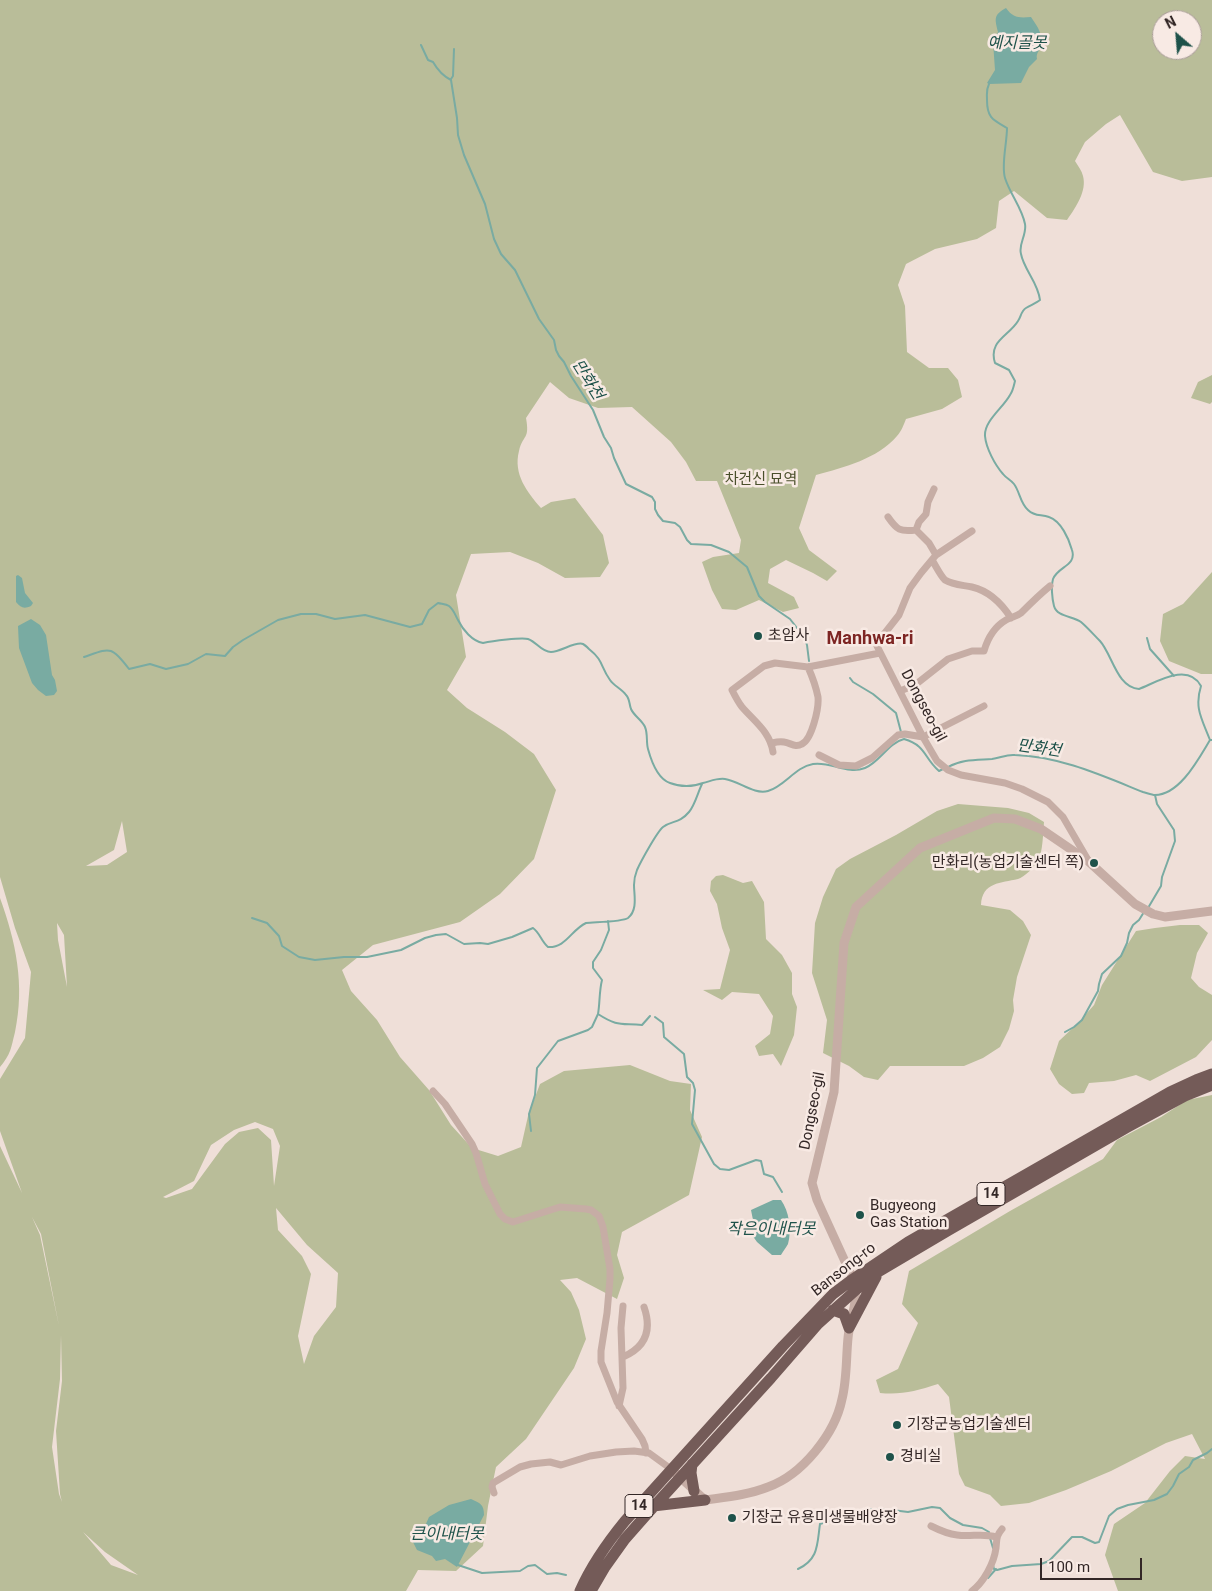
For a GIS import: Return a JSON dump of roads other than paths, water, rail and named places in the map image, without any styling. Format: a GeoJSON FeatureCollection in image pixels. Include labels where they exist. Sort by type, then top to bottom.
{"type":"FeatureCollection","features":[{"type":"Feature","properties":{"kind":"main road","name":"Bansong-ro"},"geometry":{"type":"LineString","coordinates":[[580,1591],[587,1575],[608,1543],[649,1495],[675,1473],[692,1464],[855,1284],[896,1249],[1170,1092],[1212,1074]]}},
{"type":"Feature","properties":{"kind":"main road","name":"Bansong-ro"},"geometry":{"type":"LineString","coordinates":[[591,1591],[605,1567],[625,1539],[654,1506],[675,1473],[783,1346],[834,1294],[878,1272],[1118,1132],[1185,1096],[1212,1085]]}},
{"type":"Feature","properties":{"kind":"main road"},"geometry":{"type":"LineString","coordinates":[[849,1328],[878,1272]]}},
{"type":"Feature","properties":{"kind":"main road"},"geometry":{"type":"LineString","coordinates":[[833,1310],[844,1314],[849,1328]]}},
{"type":"Feature","properties":{"kind":"main road"},"geometry":{"type":"LineString","coordinates":[[692,1464],[691,1473],[694,1492]]}},
{"type":"Feature","properties":{"kind":"main road"},"geometry":{"type":"LineString","coordinates":[[642,1519],[642,1512],[654,1497],[652,1494],[649,1495]]}},
{"type":"Feature","properties":{"kind":"main road"},"geometry":{"type":"LineString","coordinates":[[654,1506],[705,1500]]}},
{"type":"Feature","properties":{"kind":"street"},"geometry":{"type":"LineString","coordinates":[[916,530],[919,522],[926,514],[928,502],[934,489]]}},
{"type":"Feature","properties":{"kind":"street"},"geometry":{"type":"LineString","coordinates":[[888,517],[894,526],[905,532],[916,530]]}},
{"type":"Feature","properties":{"kind":"street"},"geometry":{"type":"LineString","coordinates":[[916,530],[929,543],[944,579],[984,592],[998,602],[1011,618]]}},
{"type":"Feature","properties":{"kind":"street"},"geometry":{"type":"LineString","coordinates":[[773,752],[772,743],[761,727],[741,706],[732,690],[764,666],[775,663],[808,667],[880,653],[877,646],[899,615],[910,588],[934,558],[972,531]]}},
{"type":"Feature","properties":{"kind":"street"},"geometry":{"type":"LineString","coordinates":[[900,691],[916,685],[948,659],[972,651],[984,651],[995,627],[1016,617],[1032,600],[1050,586]]}},
{"type":"Feature","properties":{"kind":"street","name":"Dongseo-gil"},"geometry":{"type":"LineString","coordinates":[[880,653],[937,761],[946,768],[961,775],[1005,783],[1035,794],[1058,810],[1069,825],[1088,861]]}},
{"type":"Feature","properties":{"kind":"street"},"geometry":{"type":"LineString","coordinates":[[772,743],[782,742],[794,746],[799,745],[805,742],[811,733],[818,697],[808,667]]}},
{"type":"Feature","properties":{"kind":"street"},"geometry":{"type":"LineString","coordinates":[[819,755],[839,765],[856,766],[872,758],[894,737],[903,734],[923,737],[984,706]]}},
{"type":"Feature","properties":{"kind":"street","name":"Dongseo-gil"},"geometry":{"type":"LineString","coordinates":[[855,1284],[817,1200],[812,1183],[834,1092],[844,944],[856,907],[920,848],[994,818],[1015,819],[1042,829],[1088,861],[1135,904],[1146,910],[1165,917],[1212,911]]}},
{"type":"Feature","properties":{"kind":"street"},"geometry":{"type":"LineString","coordinates":[[1070,848],[1077,841]]}},
{"type":"Feature","properties":{"kind":"street"},"geometry":{"type":"LineString","coordinates":[[433,1091],[472,1144],[485,1184],[500,1214],[505,1219],[513,1222],[560,1207],[586,1208],[592,1210],[598,1216],[603,1227],[610,1274],[601,1362],[619,1407],[642,1439],[646,1453]]}},
{"type":"Feature","properties":{"kind":"street"},"geometry":{"type":"LineString","coordinates":[[494,1492],[493,1483],[520,1467],[550,1462],[561,1465],[605,1454],[634,1451],[652,1454],[705,1500],[744,1495],[770,1487],[786,1478],[798,1469],[816,1449],[836,1421],[840,1410],[843,1398],[849,1328],[856,1296],[855,1284]]}},
{"type":"Feature","properties":{"kind":"street"},"geometry":{"type":"LineString","coordinates":[[619,1407],[623,1388],[623,1357],[621,1348],[623,1306]]}},
{"type":"Feature","properties":{"kind":"street"},"geometry":{"type":"LineString","coordinates":[[623,1357],[630,1354],[646,1337],[648,1330],[644,1307]]}},
{"type":"Feature","properties":{"kind":"street"},"geometry":{"type":"LineString","coordinates":[[931,1526],[954,1535],[971,1536],[992,1536],[1002,1529]]}},
{"type":"Feature","properties":{"kind":"street"},"geometry":{"type":"LineString","coordinates":[[972,1591],[978,1586],[996,1549],[992,1536]]}},
{"type":"Feature","properties":{"kind":"water","name":"예지골못"},"geometry":{"type":"Polygon","coordinates":[[[1006,8],[1017,17],[1031,17],[1040,31],[1041,44],[1037,59],[1029,67],[1021,83],[989,84],[987,83],[995,70],[993,42],[998,32],[996,18],[1006,8]]]}},
{"type":"Feature","properties":{"kind":"water"},"geometry":{"type":"Polygon","coordinates":[[[18,575],[22,578],[25,593],[33,603],[29,607],[24,608],[16,602],[16,576],[18,575]]]}},
{"type":"Feature","properties":{"kind":"water"},"geometry":{"type":"Polygon","coordinates":[[[31,619],[40,625],[46,635],[52,675],[57,691],[54,695],[46,696],[32,683],[19,648],[18,626],[31,619]]]}},
{"type":"Feature","properties":{"kind":"water","name":"작은이내터못"},"geometry":{"type":"Polygon","coordinates":[[[773,1200],[781,1200],[789,1221],[790,1233],[788,1244],[781,1255],[772,1255],[752,1235],[754,1225],[751,1210],[773,1200]]]}},
{"type":"Feature","properties":{"kind":"water","name":"큰이내터못"},"geometry":{"type":"Polygon","coordinates":[[[471,1499],[481,1504],[484,1515],[457,1567],[445,1559],[436,1561],[432,1556],[417,1550],[412,1540],[417,1530],[425,1526],[429,1517],[449,1505],[471,1499]]]}},
{"type":"Feature","properties":{"kind":"waterway","name":"만화천"},"geometry":{"type":"LineString","coordinates":[[421,45],[428,60],[433,62],[451,80],[458,135],[464,155],[485,204],[494,239],[501,254],[515,270],[539,319],[554,340],[559,356],[593,410],[626,484],[652,497],[658,515],[663,521],[675,523],[680,527],[691,544],[711,545],[729,552],[747,567],[759,596],[790,619],[804,637],[809,661]]}},
{"type":"Feature","properties":{"kind":"waterway"},"geometry":{"type":"LineString","coordinates":[[451,79],[453,76],[454,49]]}},
{"type":"Feature","properties":{"kind":"waterway"},"geometry":{"type":"LineString","coordinates":[[989,84],[987,88],[988,111],[992,118],[1007,128],[1004,160],[1005,178],[1025,224],[1025,232],[1020,250],[1025,265],[1037,287],[1040,300],[1024,309],[1014,326],[994,349],[995,363],[1009,370],[1015,381],[1007,400],[988,425],[985,436],[987,446],[997,466],[1016,487],[1025,507],[1033,514],[1046,516],[1057,522],[1069,541],[1073,555],[1072,559],[1070,563],[1055,575],[1052,582],[1052,596],[1056,610],[1078,620],[1089,629],[1104,647],[1120,677],[1132,687],[1139,689],[1172,676],[1188,675],[1195,679],[1201,686],[1198,701],[1210,740]]}},
{"type":"Feature","properties":{"kind":"waterway"},"geometry":{"type":"LineString","coordinates":[[84,657],[110,651],[114,652],[129,669],[150,664],[166,669],[188,664],[206,654],[225,656],[243,640],[278,620],[301,614],[316,614],[335,619],[365,615],[410,627],[422,624],[429,610],[438,603],[449,606],[465,631],[479,642],[528,639],[548,652],[580,643],[585,645],[600,660],[612,682],[629,700],[632,711],[645,727],[648,749],[656,769],[662,778],[674,784],[691,786],[717,779],[725,779],[763,792],[774,789],[801,769],[813,764],[826,764],[852,770],[865,768],[893,744],[904,739]]}},
{"type":"Feature","properties":{"kind":"waterway"},"geometry":{"type":"LineString","coordinates":[[1147,638],[1150,649],[1174,676]]}},
{"type":"Feature","properties":{"kind":"waterway","name":"만화천"},"geometry":{"type":"LineString","coordinates":[[850,678],[896,713],[901,732]]}},
{"type":"Feature","properties":{"kind":"waterway","name":"만화천"},"geometry":{"type":"LineString","coordinates":[[904,739],[917,745],[939,771],[943,769]]}},
{"type":"Feature","properties":{"kind":"waterway","name":"만화천"},"geometry":{"type":"LineString","coordinates":[[948,767],[964,761],[992,759],[1009,755],[1031,756],[1080,768],[1155,795],[1173,789],[1188,774],[1210,740],[1212,740]]}},
{"type":"Feature","properties":{"kind":"waterway"},"geometry":{"type":"LineString","coordinates":[[252,918],[267,923],[279,936],[282,946],[299,957],[315,960],[367,957],[401,950],[425,938],[446,934],[464,944],[488,944],[533,928],[548,947],[554,947],[564,942],[586,923],[620,920],[631,915],[635,902],[635,877],[642,860],[660,830],[669,823],[679,820],[689,812],[702,784]]}},
{"type":"Feature","properties":{"kind":"waterway"},"geometry":{"type":"LineString","coordinates":[[1148,908],[1161,886],[1162,877],[1175,841],[1174,830],[1157,804],[1155,795]]}},
{"type":"Feature","properties":{"kind":"waterway"},"geometry":{"type":"LineString","coordinates":[[1065,1032],[1082,1020],[1098,991],[1102,974],[1121,956],[1133,925],[1144,912]]}},
{"type":"Feature","properties":{"kind":"waterway"},"geometry":{"type":"LineString","coordinates":[[608,921],[609,930],[601,950],[593,962],[593,968],[602,980],[598,1014],[615,1023],[642,1025],[650,1016]]}},
{"type":"Feature","properties":{"kind":"waterway"},"geometry":{"type":"LineString","coordinates":[[531,1131],[529,1114],[535,1095],[537,1068],[558,1041],[588,1030],[592,1027],[598,1014]]}},
{"type":"Feature","properties":{"kind":"waterway"},"geometry":{"type":"LineString","coordinates":[[655,1017],[663,1023],[664,1037],[684,1054],[687,1077],[693,1083],[695,1090],[692,1124],[714,1164],[720,1169],[729,1170],[756,1160],[761,1161],[764,1174],[773,1177],[782,1192]]}},
{"type":"Feature","properties":{"kind":"waterway"},"geometry":{"type":"LineString","coordinates":[[993,1565],[994,1569],[997,1570],[1012,1566],[1041,1564],[1049,1561],[1072,1537],[1082,1537],[1095,1543],[1099,1542],[1109,1516],[1117,1509],[1154,1500],[1167,1494],[1179,1474],[1189,1467],[1193,1460],[1212,1449]]}},
{"type":"Feature","properties":{"kind":"waterway"},"geometry":{"type":"LineString","coordinates":[[798,1569],[810,1561],[816,1550],[820,1524],[865,1509],[908,1512],[932,1507],[940,1508],[950,1518],[963,1525],[982,1528],[989,1532],[989,1534]]}},
{"type":"Feature","properties":{"kind":"waterway"},"geometry":{"type":"LineString","coordinates":[[990,1538],[993,1548]]}},
{"type":"Feature","properties":{"kind":"waterway"},"geometry":{"type":"LineString","coordinates":[[458,1565],[482,1573],[520,1571],[528,1566],[535,1565],[547,1574],[557,1573],[566,1575]]}},
{"type":"Feature","properties":{"kind":"waterway"},"geometry":{"type":"LineString","coordinates":[[988,1578],[996,1569]]}},
{"type":"Feature","properties":{"kind":"place","name":"초암사"},"geometry":{"type":"Point","coordinates":[758,636]}},
{"type":"Feature","properties":{"kind":"place","name":"만화리(농업기술센터 쪽)"},"geometry":{"type":"Point","coordinates":[1094,863]}},
{"type":"Feature","properties":{"kind":"place","name":"Bugyeong Gas Station"},"geometry":{"type":"Point","coordinates":[860,1215]}},
{"type":"Feature","properties":{"kind":"place","name":"기장군농업기술센터"},"geometry":{"type":"Point","coordinates":[897,1425]}},
{"type":"Feature","properties":{"kind":"place","name":"경비실"},"geometry":{"type":"Point","coordinates":[890,1457]}},
{"type":"Feature","properties":{"kind":"place","name":"기장군 유용미생물배양장"},"geometry":{"type":"Point","coordinates":[732,1518]}},
{"type":"Feature","properties":{"kind":"district","name":"Manhwa-ri"},"geometry":{"type":"Point","coordinates":[870,639]}},
{"type":"Feature","properties":{"kind":"park label","name":"차건신 묘역"},"geometry":{"type":"Point","coordinates":[761,480]}}]}
